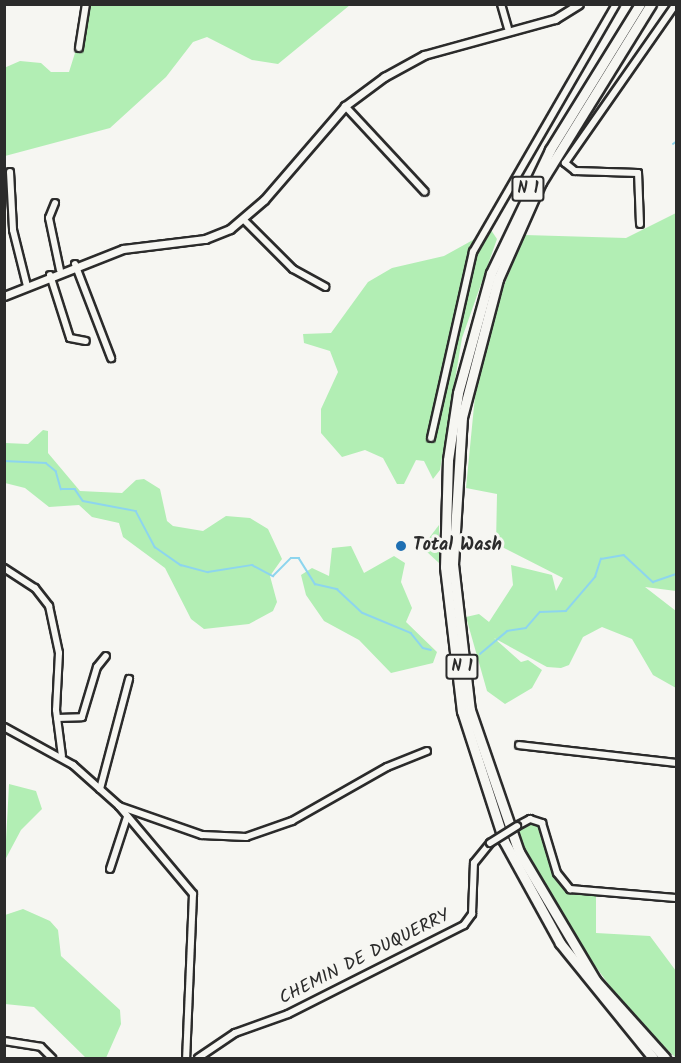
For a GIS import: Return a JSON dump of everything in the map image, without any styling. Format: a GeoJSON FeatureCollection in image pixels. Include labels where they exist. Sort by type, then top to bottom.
{"type":"FeatureCollection","features":[{"type":"Feature","properties":{"kind":"highway","name":"N 1"},"geometry":{"type":"LineString","coordinates":[[640,4],[550,150],[491,273],[454,415],[444,567],[462,711],[504,841],[560,943],[653,1059]]}},
{"type":"Feature","properties":{"kind":"highway","name":"N 1"},"geometry":{"type":"LineString","coordinates":[[651,4],[541,182],[498,279],[462,417],[453,564],[471,710],[519,852],[596,981],[665,1059]]}},
{"type":"Feature","properties":{"kind":"street"},"geometry":{"type":"LineString","coordinates":[[79,48],[86,4]]}},
{"type":"Feature","properties":{"kind":"street"},"geometry":{"type":"LineString","coordinates":[[501,4],[508,28]]}},
{"type":"Feature","properties":{"kind":"street"},"geometry":{"type":"LineString","coordinates":[[4,296],[75,264],[127,248],[205,239],[244,220],[345,106],[411,60],[508,28],[555,19],[579,4]]}},
{"type":"Feature","properties":{"kind":"street"},"geometry":{"type":"LineString","coordinates":[[431,438],[473,252],[616,4]]}},
{"type":"Feature","properties":{"kind":"street"},"geometry":{"type":"LineString","coordinates":[[640,224],[638,173],[575,171],[565,164],[676,4]]}},
{"type":"Feature","properties":{"kind":"street"},"geometry":{"type":"LineString","coordinates":[[345,106],[425,192]]}},
{"type":"Feature","properties":{"kind":"street"},"geometry":{"type":"LineString","coordinates":[[10,172],[13,230],[27,286]]}},
{"type":"Feature","properties":{"kind":"street"},"geometry":{"type":"LineString","coordinates":[[55,203],[49,218],[60,270]]}},
{"type":"Feature","properties":{"kind":"street"},"geometry":{"type":"LineString","coordinates":[[244,220],[293,269],[326,287]]}},
{"type":"Feature","properties":{"kind":"street"},"geometry":{"type":"LineString","coordinates":[[75,264],[111,358]]}},
{"type":"Feature","properties":{"kind":"street"},"geometry":{"type":"LineString","coordinates":[[50,274],[70,338],[86,341]]}},
{"type":"Feature","properties":{"kind":"street"},"geometry":{"type":"LineString","coordinates":[[4,568],[34,588],[49,606],[59,653],[57,718],[62,756]]}},
{"type":"Feature","properties":{"kind":"street"},"geometry":{"type":"LineString","coordinates":[[57,718],[82,717],[97,667],[106,656]]}},
{"type":"Feature","properties":{"kind":"street"},"geometry":{"type":"LineString","coordinates":[[100,789],[129,679]]}},
{"type":"Feature","properties":{"kind":"street"},"geometry":{"type":"LineString","coordinates":[[4,727],[62,756],[100,789],[119,806],[193,894],[186,1059]]}},
{"type":"Feature","properties":{"kind":"street"},"geometry":{"type":"LineString","coordinates":[[519,745],[676,763]]}},
{"type":"Feature","properties":{"kind":"street"},"geometry":{"type":"LineString","coordinates":[[119,806],[202,835],[254,836],[428,751]]}},
{"type":"Feature","properties":{"kind":"street"},"geometry":{"type":"LineString","coordinates":[[110,869],[127,817]]}},
{"type":"Feature","properties":{"kind":"street","name":"CHEMIN DE DUQUERRY"},"geometry":{"type":"LineString","coordinates":[[198,1059],[235,1033],[288,1014],[464,925],[472,914],[474,863],[490,843],[530,819],[542,823],[557,873],[570,889],[676,898]]}},
{"type":"Feature","properties":{"kind":"street"},"geometry":{"type":"LineString","coordinates":[[4,1041],[41,1047],[52,1059]]}},
{"type":"Feature","properties":{"kind":"green space"},"geometry":{"type":"Polygon","coordinates":[[[90,5],[350,5],[278,64],[252,60],[207,37],[193,42],[166,77],[110,128],[5,156],[4,68],[20,61],[41,63],[51,72],[69,72],[90,5]]]}},
{"type":"Feature","properties":{"kind":"green space"},"geometry":{"type":"Polygon","coordinates":[[[676,213],[676,591],[645,587],[676,611],[676,688],[653,675],[632,639],[602,627],[583,637],[569,665],[561,668],[547,667],[494,638],[521,662],[528,660],[542,670],[532,688],[505,704],[487,691],[466,617],[479,614],[489,622],[513,585],[511,565],[552,575],[556,591],[563,578],[496,544],[497,494],[466,488],[475,396],[502,290],[525,235],[626,238],[676,213]]]}},
{"type":"Feature","properties":{"kind":"green space"},"geometry":{"type":"Polygon","coordinates":[[[491,230],[497,239],[462,338],[440,470],[433,479],[424,461],[416,460],[404,484],[397,484],[383,458],[365,450],[342,457],[321,433],[321,409],[338,372],[330,351],[304,343],[303,334],[331,333],[368,282],[392,268],[444,256],[491,230]]]}},
{"type":"Feature","properties":{"kind":"green space"},"geometry":{"type":"Polygon","coordinates":[[[43,430],[48,431],[48,453],[80,491],[122,493],[136,480],[144,479],[160,489],[167,521],[173,526],[203,531],[226,516],[250,518],[268,529],[282,559],[270,576],[277,602],[273,611],[249,624],[204,629],[191,619],[165,568],[123,537],[119,523],[92,517],[79,505],[49,507],[25,488],[5,483],[5,443],[28,444],[43,430]]]}},
{"type":"Feature","properties":{"kind":"green space"},"geometry":{"type":"Polygon","coordinates":[[[439,525],[439,563],[426,551],[426,542],[439,525]]]}},
{"type":"Feature","properties":{"kind":"green space"},"geometry":{"type":"Polygon","coordinates":[[[351,546],[364,573],[394,556],[405,563],[401,582],[412,608],[406,622],[437,652],[433,663],[391,673],[359,640],[324,621],[306,595],[301,575],[312,568],[329,576],[332,548],[351,546]]]}},
{"type":"Feature","properties":{"kind":"green space"},"geometry":{"type":"Polygon","coordinates":[[[9,784],[36,791],[42,809],[21,830],[5,860],[9,784]]]}},
{"type":"Feature","properties":{"kind":"green space"},"geometry":{"type":"Polygon","coordinates":[[[532,821],[538,824],[555,875],[566,891],[596,896],[596,933],[650,936],[676,971],[676,1058],[629,1012],[554,910],[516,832],[532,821]]]}},
{"type":"Feature","properties":{"kind":"green space"},"geometry":{"type":"Polygon","coordinates":[[[23,909],[50,921],[58,930],[61,956],[120,1010],[121,1024],[106,1058],[86,1058],[34,1007],[5,1004],[5,915],[23,909]]]}},
{"type":"Feature","properties":{"kind":"waterway"},"geometry":{"type":"LineString","coordinates":[[4,461],[46,463],[56,471],[61,489],[75,489],[83,501],[136,511],[155,547],[181,565],[208,572],[252,565],[273,576],[291,558],[299,558],[315,584],[337,589],[363,613],[411,633],[423,648],[431,650]]}},
{"type":"Feature","properties":{"kind":"waterway"},"geometry":{"type":"LineString","coordinates":[[480,654],[507,631],[526,628],[540,612],[566,611],[595,577],[601,559],[624,555],[653,582],[676,574]]}},
{"type":"Feature","properties":{"kind":"place","name":"Total Wash"},"geometry":{"type":"Point","coordinates":[401,546]}}]}
